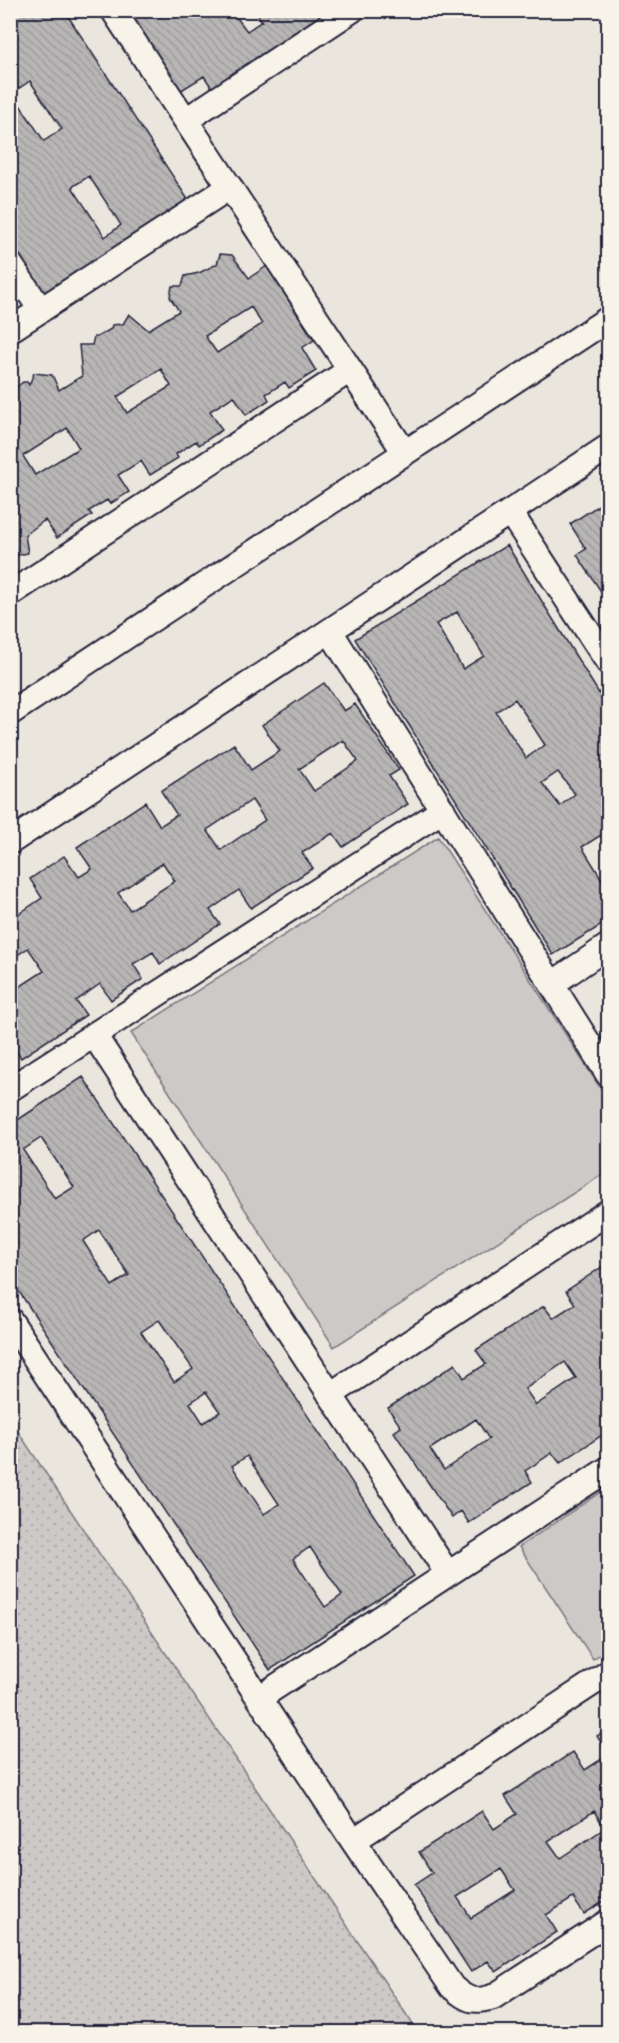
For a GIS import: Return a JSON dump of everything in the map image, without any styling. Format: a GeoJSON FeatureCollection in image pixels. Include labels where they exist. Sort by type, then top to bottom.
{"type":"FeatureCollection","features":[{"type":"Feature","properties":{"kind":"street"},"geometry":{"type":"LineString","coordinates":[[113,10],[405,453]]}},
{"type":"Feature","properties":{"kind":"street"},"geometry":{"type":"LineString","coordinates":[[186,120],[352,10]]}},
{"type":"Feature","properties":{"kind":"street"},"geometry":{"type":"LineString","coordinates":[[10,330],[230,187]]}},
{"type":"Feature","properties":{"kind":"street"},"geometry":{"type":"LineString","coordinates":[[10,264],[41,310]]}},
{"type":"Feature","properties":{"kind":"street"},"geometry":{"type":"LineString","coordinates":[[10,713],[609,318]]}},
{"type":"Feature","properties":{"kind":"street"},"geometry":{"type":"LineString","coordinates":[[10,594],[350,370]]}},
{"type":"Feature","properties":{"kind":"street"},"geometry":{"type":"LineString","coordinates":[[10,842],[609,447]]}},
{"type":"Feature","properties":{"kind":"street"},"geometry":{"type":"LineString","coordinates":[[510,512],[609,662]]}},
{"type":"Feature","properties":{"kind":"street"},"geometry":{"type":"LineString","coordinates":[[330,631],[609,1074]]}},
{"type":"Feature","properties":{"kind":"street"},"geometry":{"type":"LineString","coordinates":[[10,1089],[443,810]]}},
{"type":"Feature","properties":{"kind":"street"},"geometry":{"type":"LineString","coordinates":[[552,984],[609,946]]}},
{"type":"Feature","properties":{"kind":"street"},"geometry":{"type":"LineString","coordinates":[[94,1035],[448,1574]]}},
{"type":"Feature","properties":{"kind":"street"},"geometry":{"type":"LineString","coordinates":[[330,1395],[609,1212]]}},
{"type":"Feature","properties":{"kind":"street"},"geometry":{"type":"LineString","coordinates":[[10,1320],[353,1841],[452,1987],[464,1997],[478,2001],[493,1997],[609,1922]]}},
{"type":"Feature","properties":{"kind":"street"},"geometry":{"type":"LineString","coordinates":[[259,1698],[609,1469]]}},
{"type":"Feature","properties":{"kind":"street"},"geometry":{"type":"LineString","coordinates":[[353,1841],[609,1673]]}},
{"type":"Feature","properties":{"kind":"shaded area"},"geometry":{"type":"Polygon","coordinates":[[[438,837],[608,1100],[608,1171],[334,1347],[131,1033],[438,837]]]}},
{"type":"Feature","properties":{"kind":"shaded area"},"geometry":{"type":"Polygon","coordinates":[[[11,1421],[418,2032],[11,2032],[11,1421]]]}},
{"type":"Feature","properties":{"kind":"shaded area"},"geometry":{"type":"Polygon","coordinates":[[[608,1487],[608,1649],[593,1659],[519,1547],[608,1487]]]}},
{"type":"Feature","properties":{"kind":"building"},"geometry":{"type":"Polygon","coordinates":[[[10,10],[64,10],[189,201],[45,295],[10,241],[10,10]],[[30,81],[12,93],[44,141],[62,129],[30,81]],[[89,176],[72,187],[105,237],[121,225],[89,176]]]}},
{"type":"Feature","properties":{"kind":"building"},"geometry":{"type":"Polygon","coordinates":[[[127,10],[239,10],[234,14],[247,31],[262,21],[254,10],[321,10],[324,15],[212,88],[204,76],[180,91],[127,10]]]}},
{"type":"Feature","properties":{"kind":"building"},"geometry":{"type":"Polygon","coordinates":[[[220,254],[232,255],[249,278],[267,266],[314,340],[302,348],[316,371],[289,388],[285,382],[266,394],[269,400],[246,415],[234,396],[210,411],[222,430],[199,445],[196,441],[176,454],[178,458],[150,475],[141,461],[118,475],[129,492],[110,504],[107,500],[89,511],[92,515],[57,538],[45,520],[25,535],[28,553],[14,556],[10,564],[10,392],[23,382],[29,385],[34,373],[52,375],[59,390],[82,376],[79,345],[92,345],[94,337],[111,329],[112,325],[123,324],[129,314],[148,330],[179,311],[170,297],[172,286],[182,286],[185,276],[199,273],[217,264],[220,254]],[[251,307],[205,336],[217,353],[262,324],[251,307]],[[161,369],[117,397],[127,413],[171,386],[161,369]],[[67,428],[23,456],[35,475],[79,448],[67,428]]]}},
{"type":"Feature","properties":{"kind":"building"},"geometry":{"type":"Polygon","coordinates":[[[608,499],[608,602],[577,555],[586,549],[570,524],[608,499]]]}},
{"type":"Feature","properties":{"kind":"building"},"geometry":{"type":"Polygon","coordinates":[[[507,545],[608,708],[608,846],[601,835],[582,847],[608,889],[608,921],[553,955],[355,639],[507,545]],[[457,612],[436,624],[463,669],[484,656],[457,612]],[[515,699],[496,712],[526,758],[545,745],[515,699]],[[558,772],[542,783],[560,806],[575,794],[558,772]]]}},
{"type":"Feature","properties":{"kind":"building"},"geometry":{"type":"Polygon","coordinates":[[[324,683],[344,711],[355,704],[399,770],[389,776],[408,804],[343,847],[333,833],[302,853],[313,868],[251,908],[239,890],[210,910],[220,924],[160,964],[153,952],[133,964],[143,979],[111,1000],[100,984],[76,1001],[86,1015],[21,1058],[13,1047],[10,1049],[10,993],[44,971],[28,948],[10,960],[10,906],[17,915],[42,898],[30,879],[64,856],[79,877],[92,869],[77,847],[145,802],[160,826],[177,815],[161,791],[234,744],[251,770],[280,751],[262,725],[324,683]],[[343,740],[299,769],[314,791],[358,761],[343,740]],[[252,800],[207,830],[221,850],[265,820],[252,800]],[[163,863],[118,893],[130,910],[175,881],[163,863]]]}},
{"type":"Feature","properties":{"kind":"building"},"geometry":{"type":"Polygon","coordinates":[[[83,1077],[414,1576],[270,1670],[10,1278],[10,1125],[83,1077]],[[41,1138],[23,1150],[55,1199],[74,1187],[41,1138]],[[99,1230],[83,1241],[112,1286],[129,1275],[99,1230]],[[159,1320],[141,1332],[174,1382],[193,1369],[159,1320]],[[206,1392],[190,1403],[203,1423],[220,1412],[206,1392]],[[247,1456],[232,1466],[264,1514],[279,1504],[247,1456]],[[310,1547],[293,1559],[325,1607],[342,1595],[310,1547]]]}},
{"type":"Feature","properties":{"kind":"building"},"geometry":{"type":"Polygon","coordinates":[[[608,1263],[608,1431],[560,1463],[552,1453],[525,1471],[532,1482],[469,1523],[461,1511],[452,1518],[394,1432],[401,1427],[388,1408],[455,1364],[464,1378],[486,1364],[476,1350],[544,1306],[553,1318],[575,1304],[566,1291],[608,1263]],[[565,1362],[525,1389],[536,1405],[576,1378],[565,1362]],[[476,1419],[430,1449],[444,1470],[489,1439],[476,1419]]]}},
{"type":"Feature","properties":{"kind":"building"},"geometry":{"type":"Polygon","coordinates":[[[608,1729],[608,1754],[597,1736],[608,1729]]]}},
{"type":"Feature","properties":{"kind":"building"},"geometry":{"type":"Polygon","coordinates":[[[573,1752],[585,1770],[608,1755],[608,1899],[584,1914],[573,1898],[546,1915],[557,1932],[496,1972],[488,1961],[471,1972],[414,1885],[432,1873],[419,1852],[482,1811],[494,1829],[517,1814],[505,1796],[573,1752]],[[594,1811],[548,1841],[560,1858],[605,1828],[594,1811]],[[501,1869],[457,1897],[471,1918],[515,1890],[501,1869]]]}}]}
